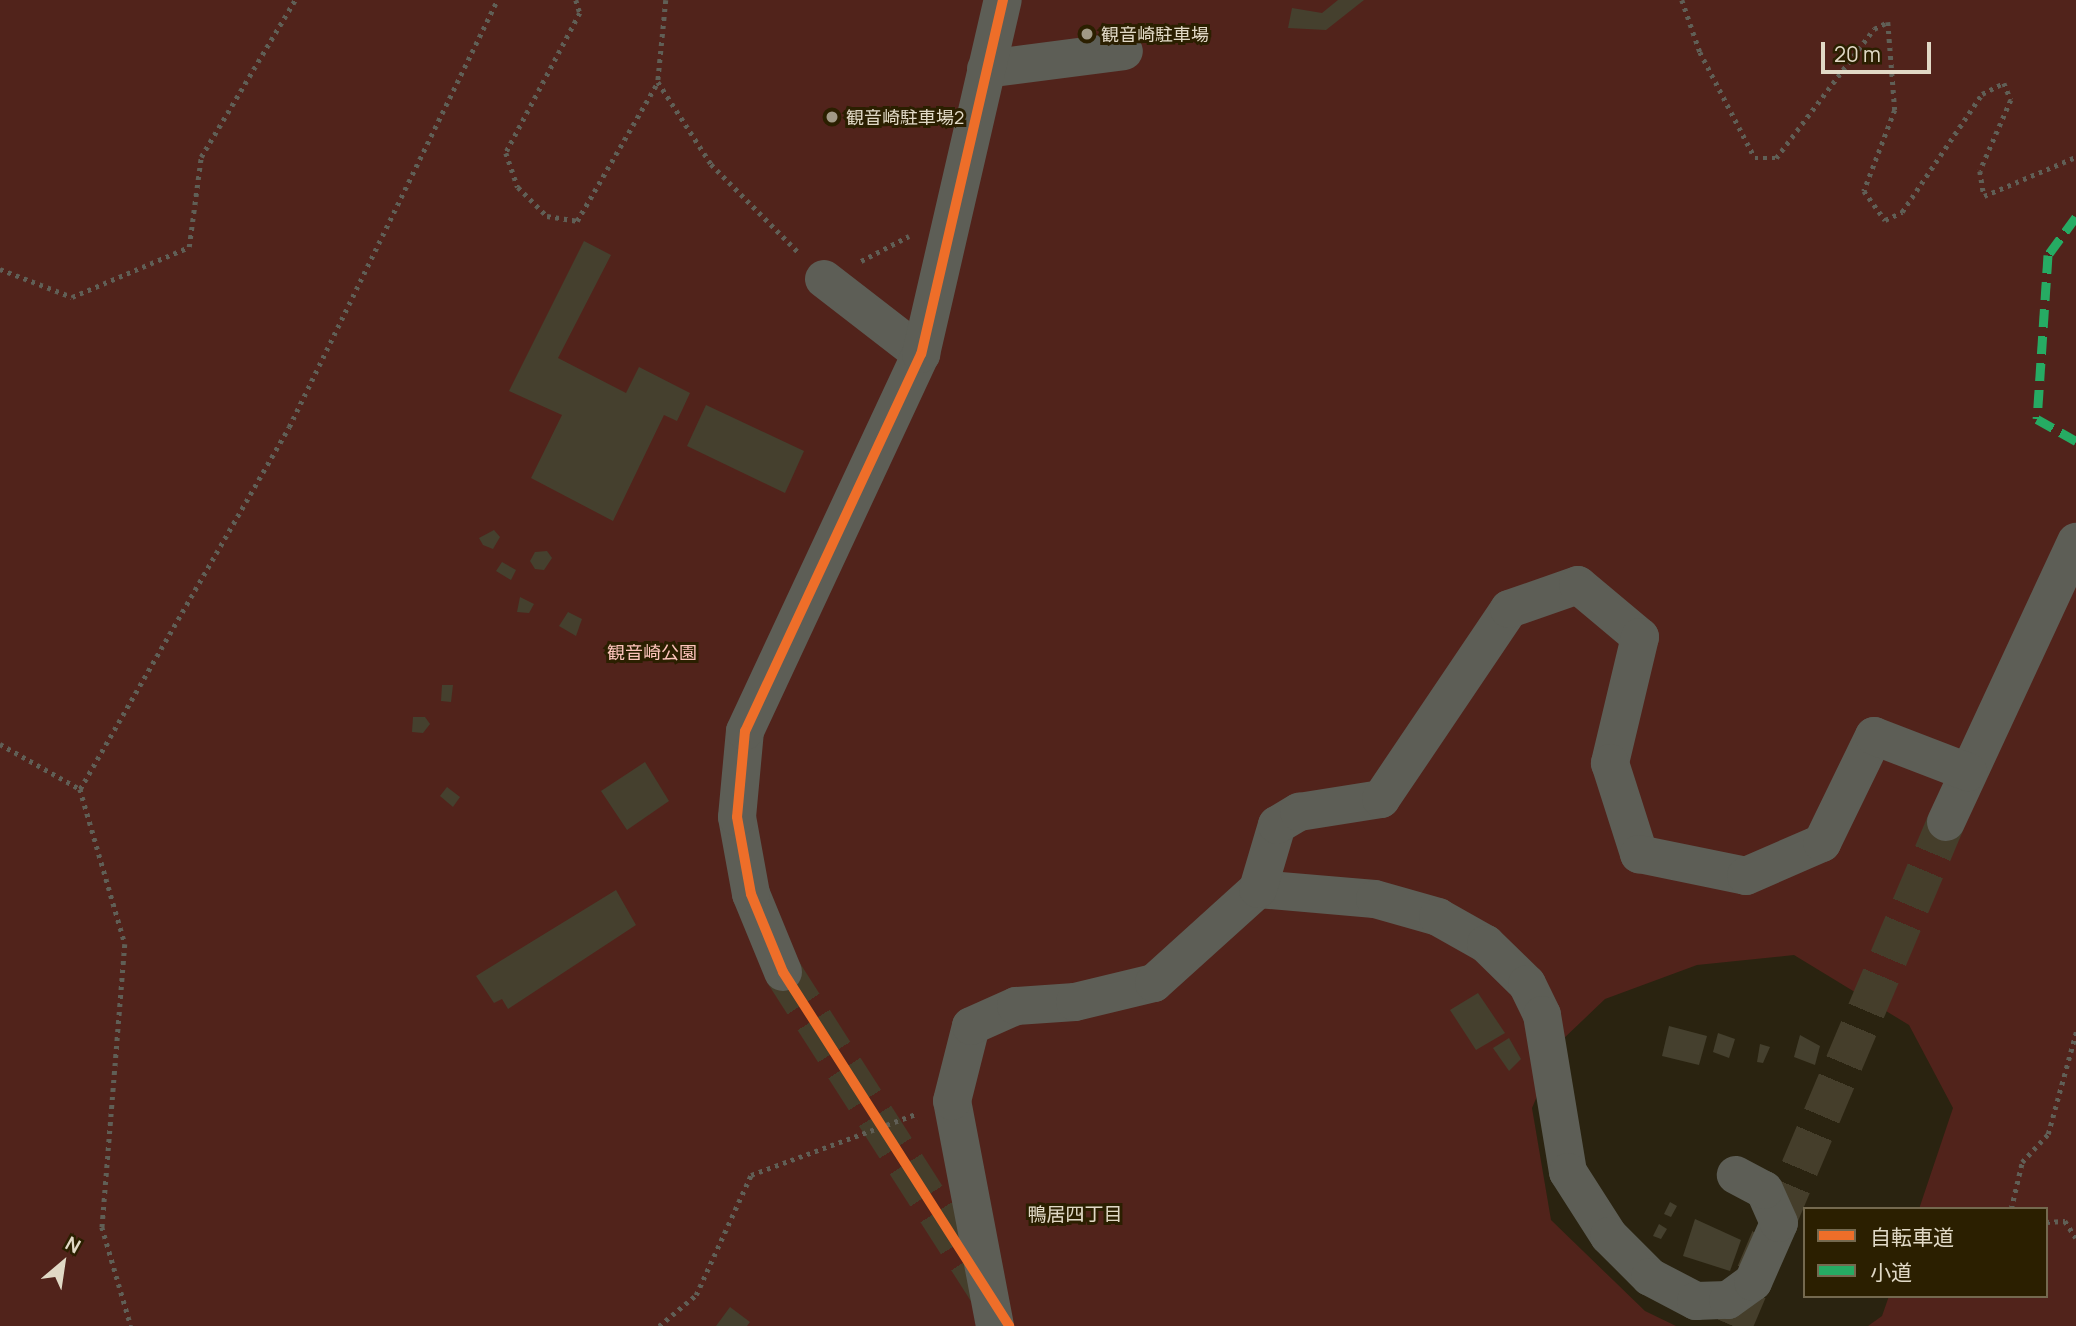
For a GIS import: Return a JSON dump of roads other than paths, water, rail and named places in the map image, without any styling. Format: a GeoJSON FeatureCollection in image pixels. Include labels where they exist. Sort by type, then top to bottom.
{"type":"FeatureCollection","features":[{"type":"Feature","properties":{"kind":"street"},"geometry":{"type":"LineString","coordinates":[[783,972],[751,894],[737,817],[745,732],[921,354],[1003,0]]}},
{"type":"Feature","properties":{"kind":"street"},"geometry":{"type":"LineString","coordinates":[[986,69],[1124,51]]}},
{"type":"Feature","properties":{"kind":"street"},"geometry":{"type":"LineString","coordinates":[[824,279],[921,354]]}},
{"type":"Feature","properties":{"kind":"street"},"geometry":{"type":"LineString","coordinates":[[1946,822],[2076,542]]}},
{"type":"Feature","properties":{"kind":"street"},"geometry":{"type":"LineString","coordinates":[[995,1326],[952,1101],[971,1026],[1016,1006],[1075,1002],[1154,983],[1258,888],[1277,825],[1299,812],[1381,799],[1508,609],[1578,585],[1640,637],[1610,763],[1639,854],[1746,876],[1822,843],[1874,736],[1968,772]]}},
{"type":"Feature","properties":{"kind":"street"},"geometry":{"type":"LineString","coordinates":[[1258,888],[1375,899],[1438,917],[1486,944],[1527,984],[1542,1015],[1567,1172],[1609,1236],[1650,1277],[1696,1301],[1728,1300],[1753,1282],[1779,1223],[1764,1190],[1736,1175]]}},
{"type":"Feature","properties":{"kind":"tunnel"},"geometry":{"type":"LineString","coordinates":[[1733,1326],[1946,822]]}},
{"type":"Feature","properties":{"kind":"tunnel"},"geometry":{"type":"LineString","coordinates":[[783,972],[989,1294]]}},
{"type":"Feature","properties":{"kind":"place","name":"観音崎駐車場"},"geometry":{"type":"Point","coordinates":[1087,34]}},
{"type":"Feature","properties":{"kind":"place","name":"観音崎駐車場2"},"geometry":{"type":"Point","coordinates":[832,117]}},
{"type":"Feature","properties":{"kind":"district","name":"鴨居四丁目"},"geometry":{"type":"Point","coordinates":[1075,1215]}},
{"type":"Feature","properties":{"kind":"park label","name":"観音崎公園"},"geometry":{"type":"Point","coordinates":[652,652]}}]}
